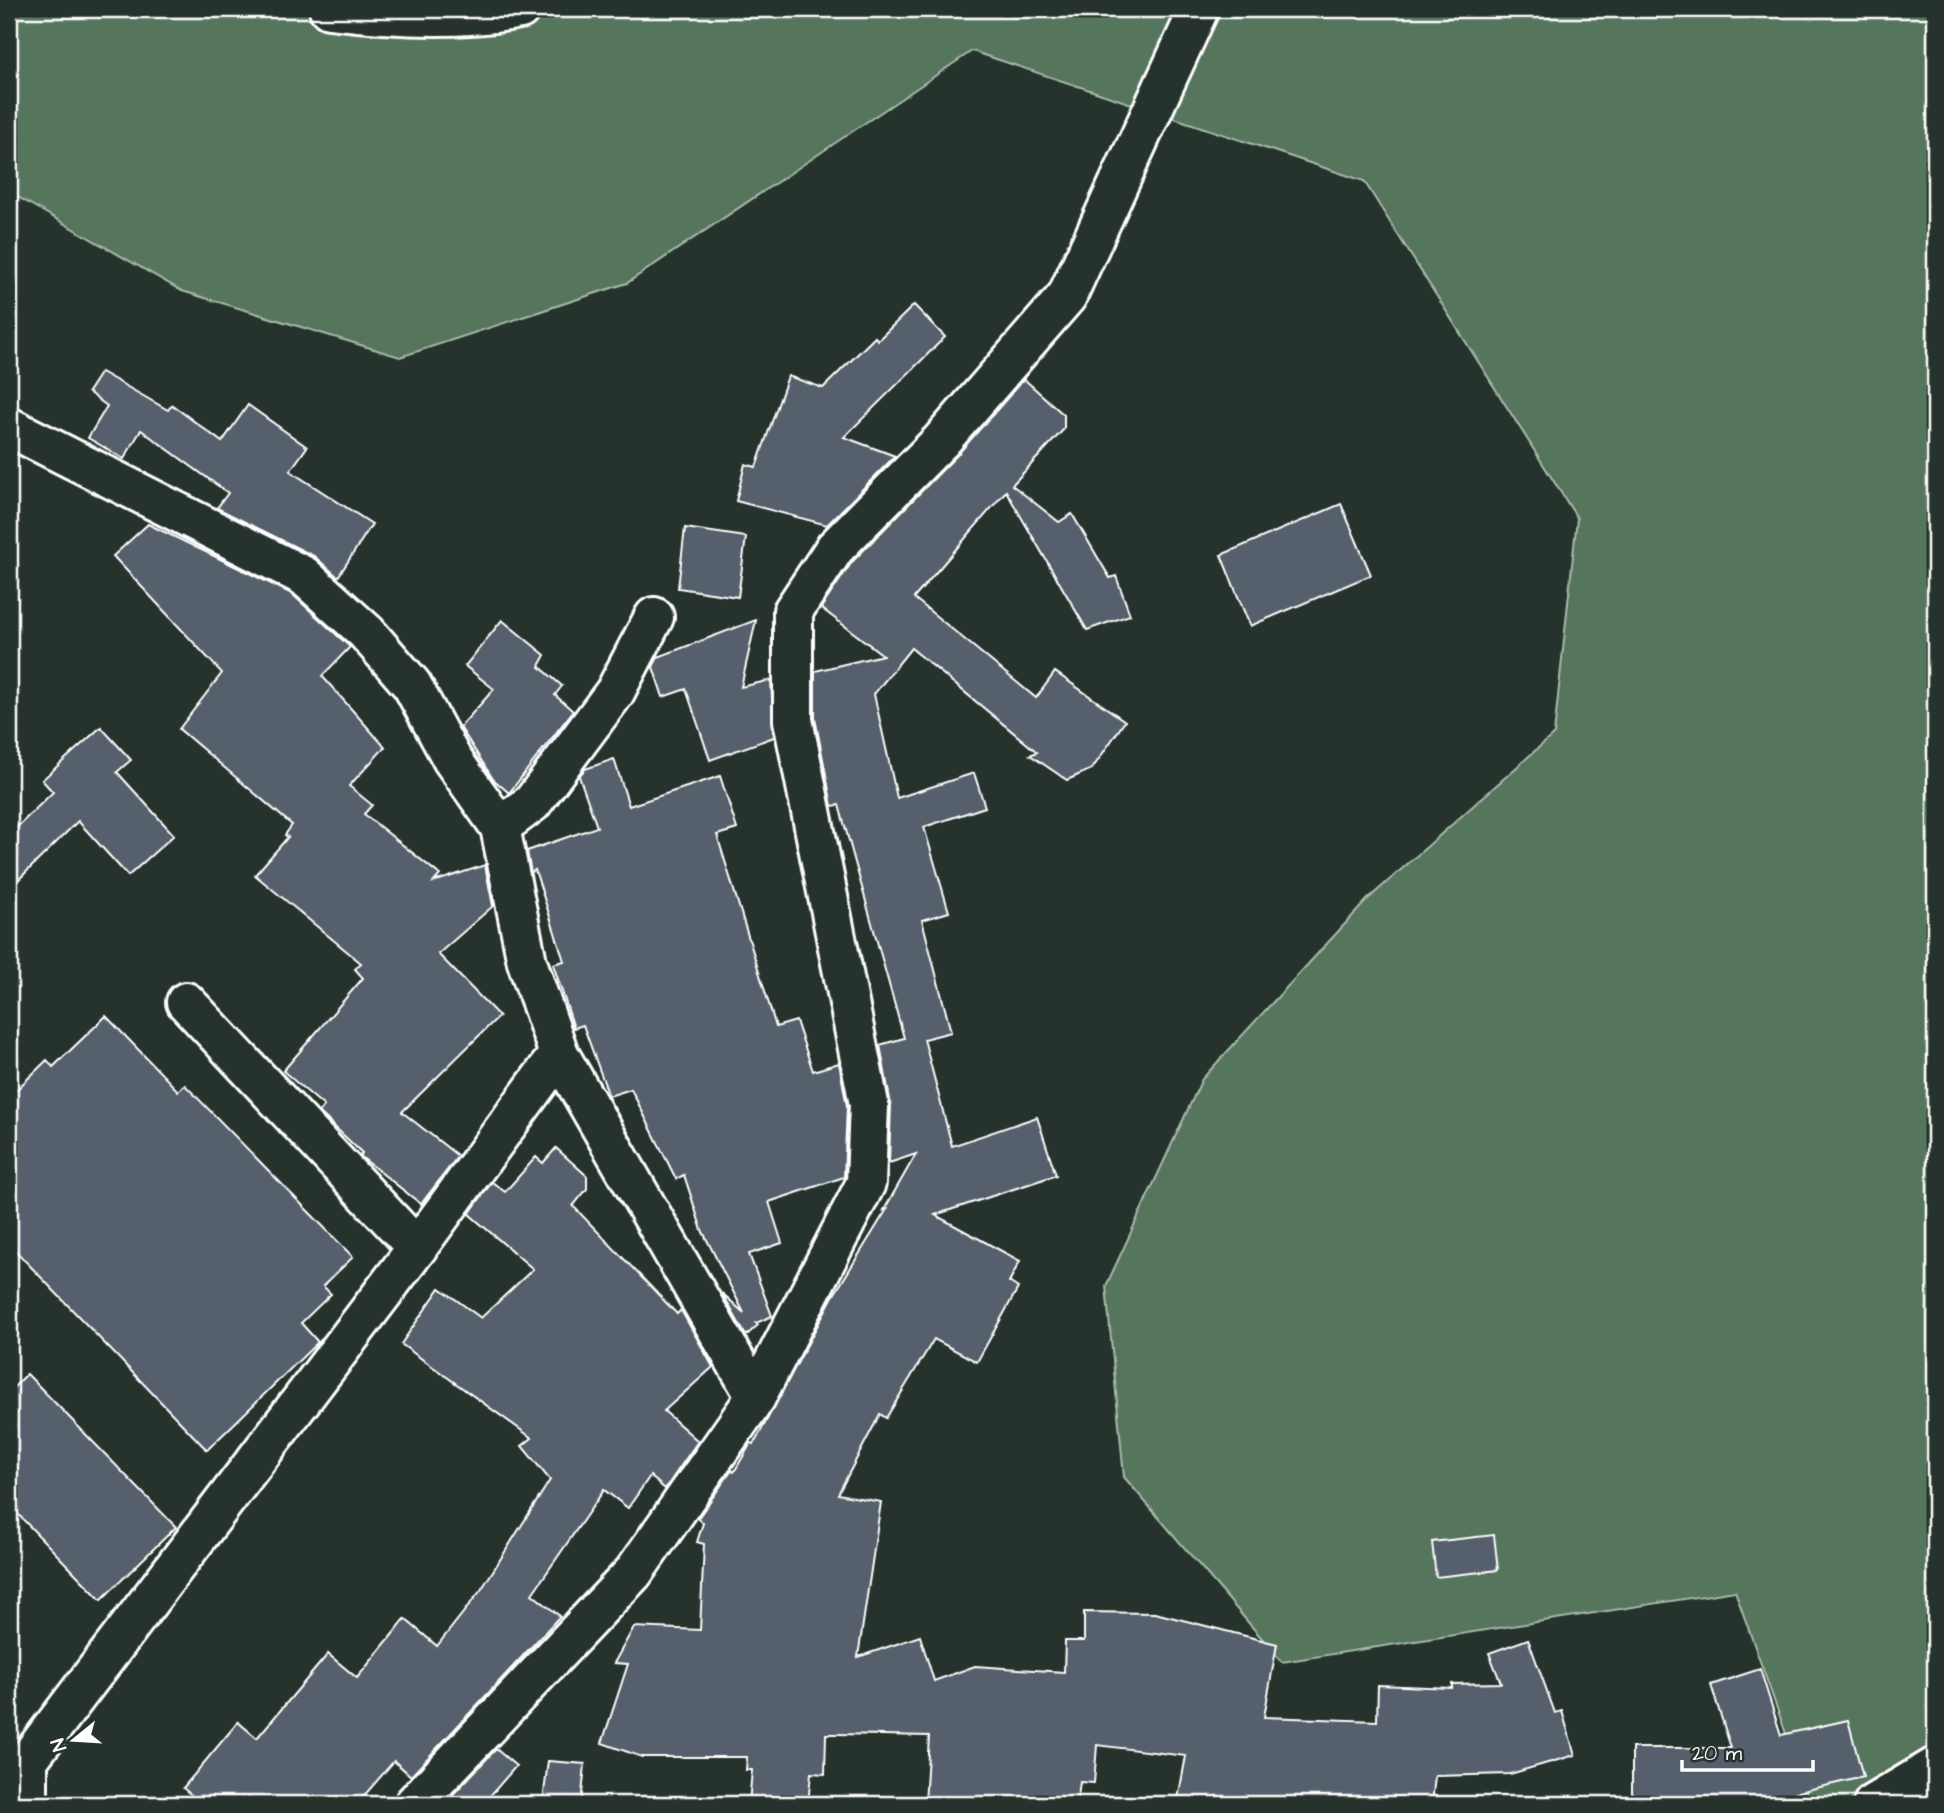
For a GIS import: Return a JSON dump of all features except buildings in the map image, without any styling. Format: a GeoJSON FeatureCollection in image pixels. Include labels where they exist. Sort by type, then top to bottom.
{"type":"FeatureCollection","features":[{"type":"Feature","properties":{"kind":"street"},"geometry":{"type":"LineString","coordinates":[[328,9],[365,13],[496,13],[520,9]]}},
{"type":"Feature","properties":{"kind":"street"},"geometry":{"type":"LineString","coordinates":[[414,1804],[633,1573],[756,1397],[866,1183],[869,1104],[793,720],[793,611],[835,548],[941,441],[1067,296],[1199,9]]}},
{"type":"Feature","properties":{"kind":"street"},"geometry":{"type":"LineString","coordinates":[[9,427],[304,576],[366,632],[412,685],[452,759],[500,827],[527,962],[559,1054],[756,1397]]}},
{"type":"Feature","properties":{"kind":"street"},"geometry":{"type":"LineString","coordinates":[[500,827],[532,803],[614,692],[654,617]]}},
{"type":"Feature","properties":{"kind":"street"},"geometry":{"type":"LineString","coordinates":[[186,1002],[417,1248]]}},
{"type":"Feature","properties":{"kind":"street"},"geometry":{"type":"LineString","coordinates":[[28,1804],[28,1759],[417,1248],[559,1054]]}},
{"type":"Feature","properties":{"kind":"street"},"geometry":{"type":"LineString","coordinates":[[1873,1804],[1935,1767]]}},
{"type":"Feature","properties":{"kind":"green space"},"geometry":{"type":"Polygon","coordinates":[[[9,9],[1935,9],[1935,1804],[1811,1804],[1735,1591],[1282,1662],[1124,1477],[1106,1286],[1202,1079],[1368,899],[1554,734],[1577,518],[1364,181],[972,51],[627,283],[400,357],[182,291],[9,192],[9,9]]]}}]}
